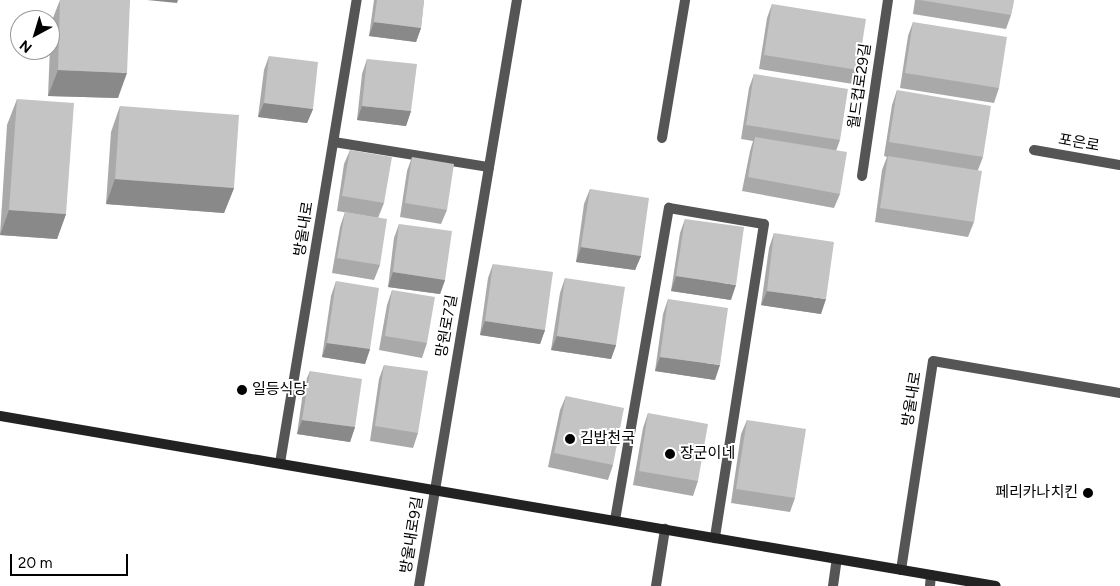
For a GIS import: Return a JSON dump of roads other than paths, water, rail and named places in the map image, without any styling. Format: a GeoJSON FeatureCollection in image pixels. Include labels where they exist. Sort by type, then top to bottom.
{"type":"FeatureCollection","features":[{"type":"Feature","properties":{"kind":"street","name":"방울내로"},"geometry":{"type":"LineString","coordinates":[[280,463],[357,0]]}},
{"type":"Feature","properties":{"kind":"street","name":"망원로7길"},"geometry":{"type":"LineString","coordinates":[[435,489],[517,0]]}},
{"type":"Feature","properties":{"kind":"street"},"geometry":{"type":"LineString","coordinates":[[662,138],[685,0]]}},
{"type":"Feature","properties":{"kind":"street","name":"월드컵로29길"},"geometry":{"type":"LineString","coordinates":[[862,176],[888,0]]}},
{"type":"Feature","properties":{"kind":"street"},"geometry":{"type":"LineString","coordinates":[[334,142],[489,167]]}},
{"type":"Feature","properties":{"kind":"street","name":"포은로"},"geometry":{"type":"LineString","coordinates":[[1034,150],[1120,165]]}},
{"type":"Feature","properties":{"kind":"street"},"geometry":{"type":"LineString","coordinates":[[615,520],[669,208],[764,224],[715,538]]}},
{"type":"Feature","properties":{"kind":"street","name":"방울내로"},"geometry":{"type":"LineString","coordinates":[[901,570],[933,361],[1120,392]]}},
{"type":"Feature","properties":{"kind":"street"},"geometry":{"type":"LineString","coordinates":[[0,416],[996,586]]}},
{"type":"Feature","properties":{"kind":"street","name":"방울내로9길"},"geometry":{"type":"LineString","coordinates":[[419,586],[435,489]]}},
{"type":"Feature","properties":{"kind":"street"},"geometry":{"type":"LineString","coordinates":[[656,586],[666,529]]}},
{"type":"Feature","properties":{"kind":"street"},"geometry":{"type":"LineString","coordinates":[[833,586],[837,559]]}},
{"type":"Feature","properties":{"kind":"street"},"geometry":{"type":"LineString","coordinates":[[930,586],[932,575]]}},
{"type":"Feature","properties":{"kind":"place","name":"일등식당"},"geometry":{"type":"Point","coordinates":[242,390]}},
{"type":"Feature","properties":{"kind":"place","name":"김밥천국"},"geometry":{"type":"Point","coordinates":[570,439]}},
{"type":"Feature","properties":{"kind":"place","name":"장군이네"},"geometry":{"type":"Point","coordinates":[670,454]}},
{"type":"Feature","properties":{"kind":"place","name":"페리카나치킨"},"geometry":{"type":"Point","coordinates":[1088,493]}}]}
